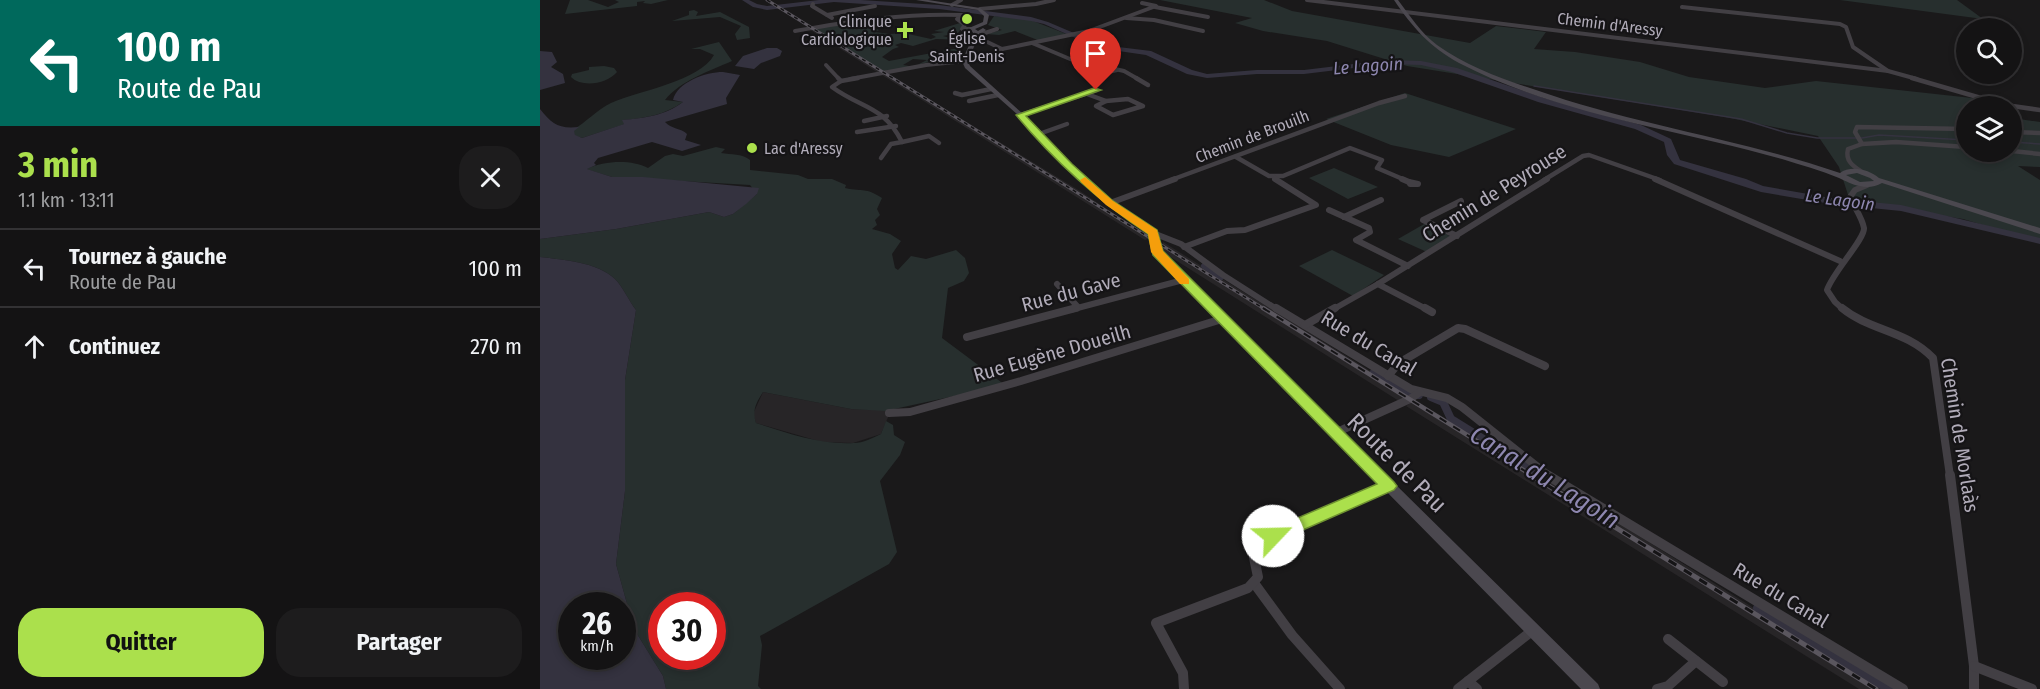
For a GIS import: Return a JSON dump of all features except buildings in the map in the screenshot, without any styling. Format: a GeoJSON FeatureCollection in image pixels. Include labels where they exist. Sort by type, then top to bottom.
{"type":"FeatureCollection","features":[{"type":"Feature","properties":{"kind":"main road"},"geometry":{"type":"LineString","coordinates":[[918,0],[980,9],[987,14],[965,61],[968,67],[1021,115],[1069,166],[1110,203],[1153,233]]}},
{"type":"Feature","properties":{"kind":"main road"},"geometry":{"type":"LineString","coordinates":[[1397,0],[1417,28],[1434,45],[1481,71],[1526,89],[1602,112],[1850,174],[1873,183],[1933,198],[2040,231]]}},
{"type":"Feature","properties":{"kind":"main road"},"geometry":{"type":"LineString","coordinates":[[1850,174],[1862,172],[1873,183]]}},
{"type":"Feature","properties":{"kind":"main road","name":"Route de Pau"},"geometry":{"type":"LineString","coordinates":[[1153,233],[1157,252],[1183,280],[1592,689]]}},
{"type":"Feature","properties":{"kind":"street"},"geometry":{"type":"LineString","coordinates":[[952,4],[961,0]]}},
{"type":"Feature","properties":{"kind":"street"},"geometry":{"type":"LineString","coordinates":[[980,9],[998,5],[1041,5],[1054,0]]}},
{"type":"Feature","properties":{"kind":"street","name":"Chemin d'Aressy"},"geometry":{"type":"LineString","coordinates":[[1307,0],[1888,71]]}},
{"type":"Feature","properties":{"kind":"street"},"geometry":{"type":"LineString","coordinates":[[1142,3],[1208,17]]}},
{"type":"Feature","properties":{"kind":"street"},"geometry":{"type":"LineString","coordinates":[[813,4],[812,6],[836,20],[850,21]]}},
{"type":"Feature","properties":{"kind":"street"},"geometry":{"type":"LineString","coordinates":[[827,15],[875,6]]}},
{"type":"Feature","properties":{"kind":"street"},"geometry":{"type":"LineString","coordinates":[[795,31],[897,15],[962,15],[957,19],[965,25],[963,29],[997,29],[982,34],[979,38],[1002,49],[1077,34],[1155,7]]}},
{"type":"Feature","properties":{"kind":"street"},"geometry":{"type":"LineString","coordinates":[[1682,7],[1840,24],[1846,27],[1853,47],[1888,71],[2005,105],[2040,110]]}},
{"type":"Feature","properties":{"kind":"street"},"geometry":{"type":"LineString","coordinates":[[1121,18],[1155,20],[1203,31]]}},
{"type":"Feature","properties":{"kind":"street"},"geometry":{"type":"LineString","coordinates":[[1031,43],[1070,59],[1128,72],[1148,85]]}},
{"type":"Feature","properties":{"kind":"street"},"geometry":{"type":"LineString","coordinates":[[902,142],[896,126],[887,116],[870,106],[845,99],[832,87],[841,81],[1000,54],[1002,49]]}},
{"type":"Feature","properties":{"kind":"street"},"geometry":{"type":"LineString","coordinates":[[826,65],[841,81]]}},
{"type":"Feature","properties":{"kind":"street"},"geometry":{"type":"LineString","coordinates":[[1090,77],[1118,69]]}},
{"type":"Feature","properties":{"kind":"street"},"geometry":{"type":"LineString","coordinates":[[955,93],[962,95],[991,89]]}},
{"type":"Feature","properties":{"kind":"street"},"geometry":{"type":"LineString","coordinates":[[1021,115],[1096,90]]}},
{"type":"Feature","properties":{"kind":"street"},"geometry":{"type":"LineString","coordinates":[[1087,94],[1106,101],[1128,99],[1143,106],[1113,115],[1096,106],[1106,101]]}},
{"type":"Feature","properties":{"kind":"street"},"geometry":{"type":"LineString","coordinates":[[969,101],[998,95]]}},
{"type":"Feature","properties":{"kind":"street","name":"Chemin de Brouilh"},"geometry":{"type":"LineString","coordinates":[[1110,203],[1379,103],[1405,96]]}},
{"type":"Feature","properties":{"kind":"street"},"geometry":{"type":"LineString","coordinates":[[864,121],[887,116]]}},
{"type":"Feature","properties":{"kind":"street"},"geometry":{"type":"LineString","coordinates":[[1041,135],[1068,125]]}},
{"type":"Feature","properties":{"kind":"street"},"geometry":{"type":"LineString","coordinates":[[857,132],[896,126]]}},
{"type":"Feature","properties":{"kind":"street"},"geometry":{"type":"LineString","coordinates":[[1860,140],[1855,129],[1864,126],[1956,129]]}},
{"type":"Feature","properties":{"kind":"street"},"geometry":{"type":"LineString","coordinates":[[2022,132],[2040,133]]}},
{"type":"Feature","properties":{"kind":"street"},"geometry":{"type":"LineString","coordinates":[[881,158],[891,144],[929,136],[939,143]]}},
{"type":"Feature","properties":{"kind":"street"},"geometry":{"type":"LineString","coordinates":[[1873,183],[1855,190],[1850,174],[1847,153],[1860,140],[1956,146]]}},
{"type":"Feature","properties":{"kind":"street"},"geometry":{"type":"LineString","coordinates":[[1274,177],[1283,176],[1350,148],[1383,160],[1377,168],[1408,182]]}},
{"type":"Feature","properties":{"kind":"street"},"geometry":{"type":"LineString","coordinates":[[2022,152],[2040,154]]}},
{"type":"Feature","properties":{"kind":"street","name":"Chemin de Peyrouse"},"geometry":{"type":"LineString","coordinates":[[1305,325],[1378,284],[1583,156],[1589,155],[1670,184],[1840,261]]}},
{"type":"Feature","properties":{"kind":"street"},"geometry":{"type":"LineString","coordinates":[[1184,247],[1227,231],[1245,230],[1316,205],[1274,177],[1236,157]]}},
{"type":"Feature","properties":{"kind":"street","name":"Chemin de Morlaàs"},"geometry":{"type":"LineString","coordinates":[[1855,190],[1850,197],[1863,223],[1864,234],[1840,261],[1828,281],[1827,290],[1837,305],[1919,345],[1933,358],[1959,538],[1974,666],[1974,689]]}},
{"type":"Feature","properties":{"kind":"street"},"geometry":{"type":"LineString","coordinates":[[1344,217],[1381,200]]}},
{"type":"Feature","properties":{"kind":"street"},"geometry":{"type":"LineString","coordinates":[[1457,236],[1423,220],[1461,201]]}},
{"type":"Feature","properties":{"kind":"street"},"geometry":{"type":"LineString","coordinates":[[1329,210],[1369,228],[1370,232],[1356,240],[1408,266]]}},
{"type":"Feature","properties":{"kind":"street","name":"Rue du Canal"},"geometry":{"type":"LineString","coordinates":[[1153,233],[1166,236],[1221,274],[1418,394],[1447,398],[1462,407],[1544,473],[1903,689]]}},
{"type":"Feature","properties":{"kind":"street","name":"Rue du Gave"},"geometry":{"type":"LineString","coordinates":[[966,337],[1183,280]]}},
{"type":"Feature","properties":{"kind":"street"},"geometry":{"type":"LineString","coordinates":[[1056,284],[1078,308]]}},
{"type":"Feature","properties":{"kind":"street"},"geometry":{"type":"LineString","coordinates":[[1378,284],[1432,312]]}},
{"type":"Feature","properties":{"kind":"street","name":"Rue Eugène Doueilh"},"geometry":{"type":"LineString","coordinates":[[889,413],[910,412],[1021,381],[1222,319]]}},
{"type":"Feature","properties":{"kind":"street"},"geometry":{"type":"LineString","coordinates":[[1388,376],[1399,363],[1458,328],[1465,329],[1545,366]]}},
{"type":"Feature","properties":{"kind":"street"},"geometry":{"type":"LineString","coordinates":[[1335,433],[1418,394]]}},
{"type":"Feature","properties":{"kind":"street"},"geometry":{"type":"LineString","coordinates":[[1184,689],[1183,673],[1156,623],[1248,588],[1258,577],[1252,548],[1256,543],[1388,486]]}},
{"type":"Feature","properties":{"kind":"street"},"geometry":{"type":"LineString","coordinates":[[1254,583],[1292,635],[1340,689]]}},
{"type":"Feature","properties":{"kind":"street"},"geometry":{"type":"LineString","coordinates":[[1468,686],[1532,631]]}},
{"type":"Feature","properties":{"kind":"street"},"geometry":{"type":"LineString","coordinates":[[1668,639],[1723,682]]}},
{"type":"Feature","properties":{"kind":"street"},"geometry":{"type":"LineString","coordinates":[[1657,689],[1668,686],[1696,660]]}},
{"type":"Feature","properties":{"kind":"street"},"geometry":{"type":"LineString","coordinates":[[1974,666],[2032,689]]}},
{"type":"Feature","properties":{"kind":"shaded area"},"geometry":{"type":"Polygon","coordinates":[[[570,0],[588,0],[608,7],[619,2],[615,0],[668,0],[651,4],[643,3],[645,1],[637,2],[637,6],[565,14],[570,0]]]}},
{"type":"Feature","properties":{"kind":"shaded area"},"geometry":{"type":"Polygon","coordinates":[[[1160,0],[1264,0],[1292,11],[1470,43],[1496,26],[1546,32],[1534,49],[1575,52],[1640,62],[1689,77],[1765,88],[1816,81],[1956,96],[1956,162],[2022,162],[2022,119],[2040,122],[2040,167],[2018,166],[2040,180],[2040,242],[1963,219],[1850,201],[1839,167],[1818,136],[1725,117],[1407,66],[1327,41],[1263,31],[1235,23],[1252,18],[1160,0]]]}},
{"type":"Feature","properties":{"kind":"shaded area"},"geometry":{"type":"Polygon","coordinates":[[[1840,0],[1957,0],[1982,18],[1840,0]]]}},
{"type":"Feature","properties":{"kind":"shaded area"},"geometry":{"type":"Polygon","coordinates":[[[689,11],[698,12],[696,16],[720,12],[749,27],[750,38],[737,40],[735,34],[741,26],[720,17],[672,21],[689,15],[689,11]]]}},
{"type":"Feature","properties":{"kind":"shaded area"},"geometry":{"type":"Polygon","coordinates":[[[994,16],[1028,19],[1069,35],[1040,41],[1015,31],[999,35],[986,34],[1002,30],[988,25],[994,16]]]}},
{"type":"Feature","properties":{"kind":"shaded area"},"geometry":{"type":"Polygon","coordinates":[[[858,20],[879,30],[875,32],[904,33],[931,39],[936,37],[931,34],[944,32],[934,31],[960,23],[963,26],[958,33],[943,36],[954,39],[956,35],[963,34],[968,40],[936,39],[913,46],[901,43],[895,45],[899,47],[882,57],[889,61],[964,47],[957,55],[917,65],[927,60],[913,59],[903,65],[915,67],[886,73],[814,28],[858,20]]]}},
{"type":"Feature","properties":{"kind":"shaded area"},"geometry":{"type":"Polygon","coordinates":[[[814,28],[886,73],[880,74],[809,29],[814,28]]]}},
{"type":"Feature","properties":{"kind":"shaded area"},"geometry":{"type":"Polygon","coordinates":[[[719,42],[732,61],[687,82],[665,100],[683,102],[654,115],[623,120],[625,124],[582,138],[575,136],[573,130],[611,103],[696,72],[714,55],[700,49],[691,49],[719,42]]]}},
{"type":"Feature","properties":{"kind":"shaded area"},"geometry":{"type":"Polygon","coordinates":[[[767,48],[777,48],[782,51],[780,56],[761,63],[754,69],[735,66],[743,56],[767,48]]]}},
{"type":"Feature","properties":{"kind":"shaded area"},"geometry":{"type":"Polygon","coordinates":[[[540,51],[552,52],[557,62],[551,67],[563,74],[565,83],[540,90],[540,51]]]}},
{"type":"Feature","properties":{"kind":"shaded area"},"geometry":{"type":"Polygon","coordinates":[[[589,67],[614,68],[617,72],[601,82],[594,83],[581,83],[571,77],[572,74],[589,70],[589,67]]]}},
{"type":"Feature","properties":{"kind":"shaded area","name":"Lac d'Aressy"},"geometry":{"type":"Polygon","coordinates":[[[723,72],[740,75],[726,98],[727,104],[665,122],[687,134],[685,140],[701,145],[682,151],[652,142],[598,158],[594,163],[596,165],[587,169],[612,177],[643,177],[759,188],[757,194],[733,214],[724,217],[709,212],[616,229],[540,239],[540,109],[556,124],[579,127],[574,131],[575,135],[582,138],[624,124],[622,120],[646,117],[669,110],[683,102],[673,100],[686,83],[701,76],[723,72]]]}},
{"type":"Feature","properties":{"kind":"shaded area"},"geometry":{"type":"Polygon","coordinates":[[[888,74],[1080,191],[1150,238],[1145,240],[882,75],[888,74]]]}},
{"type":"Feature","properties":{"kind":"shaded area"},"geometry":{"type":"Polygon","coordinates":[[[1405,93],[1516,129],[1449,157],[1391,145],[1326,119],[1405,93]]]}},
{"type":"Feature","properties":{"kind":"shaded area"},"geometry":{"type":"Polygon","coordinates":[[[716,147],[725,149],[721,153],[740,155],[750,160],[750,170],[798,175],[808,179],[832,179],[846,185],[845,188],[868,191],[882,198],[877,209],[880,215],[875,220],[877,225],[872,229],[890,234],[901,241],[892,254],[895,268],[898,270],[911,256],[926,259],[956,250],[965,258],[969,273],[964,281],[948,288],[942,338],[1005,385],[885,411],[851,409],[763,392],[755,407],[756,423],[817,440],[854,443],[881,434],[886,421],[893,425],[894,435],[905,442],[900,455],[880,481],[897,552],[889,564],[760,636],[762,645],[758,686],[761,689],[666,689],[659,670],[726,670],[726,592],[648,592],[648,652],[636,632],[636,592],[624,592],[616,564],[625,491],[625,380],[636,310],[618,282],[608,273],[590,265],[540,257],[540,239],[616,229],[709,212],[724,217],[733,214],[757,194],[750,185],[612,177],[586,169],[617,162],[633,163],[648,168],[665,156],[673,154],[683,156],[716,147]]]}},
{"type":"Feature","properties":{"kind":"shaded area"},"geometry":{"type":"Polygon","coordinates":[[[1334,168],[1378,187],[1348,199],[1309,178],[1334,168]]]}},
{"type":"Feature","properties":{"kind":"shaded area"},"geometry":{"type":"Polygon","coordinates":[[[1426,223],[1451,237],[1427,252],[1398,239],[1426,223]]]}},
{"type":"Feature","properties":{"kind":"shaded area"},"geometry":{"type":"Polygon","coordinates":[[[1163,242],[1409,395],[1399,401],[1161,251],[1163,242]]]}},
{"type":"Feature","properties":{"kind":"shaded area"},"geometry":{"type":"Polygon","coordinates":[[[1332,250],[1384,275],[1353,296],[1299,266],[1332,250]]]}},
{"type":"Feature","properties":{"kind":"shaded area"},"geometry":{"type":"Polygon","coordinates":[[[540,257],[590,265],[608,273],[618,282],[636,310],[625,380],[625,491],[616,564],[624,592],[558,592],[558,670],[636,670],[636,632],[648,652],[648,670],[659,670],[666,689],[540,689],[540,257]]]}},
{"type":"Feature","properties":{"kind":"shaded area"},"geometry":{"type":"Polygon","coordinates":[[[763,392],[851,409],[891,410],[881,434],[853,443],[822,442],[756,423],[753,414],[763,392]]]}},
{"type":"Feature","properties":{"kind":"shaded area"},"geometry":{"type":"Polygon","coordinates":[[[1415,400],[1647,541],[1883,689],[1859,689],[1406,406],[1415,400]]]}},
{"type":"Feature","properties":{"kind":"waterway","name":"Le Lagoin"},"geometry":{"type":"LineString","coordinates":[[745,0],[755,6],[767,8],[834,0],[939,7],[1031,19],[1046,23],[1100,47],[1148,53],[1190,72],[1207,76],[1257,72],[1304,72],[1387,62],[1421,63],[1454,70],[1541,100],[1638,127],[1668,141],[1672,155],[1677,162],[1742,181],[1761,189],[1831,201],[1901,208],[2040,241]]}},
{"type":"Feature","properties":{"kind":"waterway"},"geometry":{"type":"LineString","coordinates":[[1534,86],[1741,119],[1787,133],[1817,138],[1862,138],[1879,135],[1956,139]]}},
{"type":"Feature","properties":{"kind":"waterway"},"geometry":{"type":"LineString","coordinates":[[2022,143],[2040,144]]}},
{"type":"Feature","properties":{"kind":"waterway","name":"Canal du Lagoin"},"geometry":{"type":"LineString","coordinates":[[1204,266],[1221,277]]}},
{"type":"Feature","properties":{"kind":"waterway","name":"Canal du Lagoin"},"geometry":{"type":"LineString","coordinates":[[1374,372],[1408,394],[1419,395]]}},
{"type":"Feature","properties":{"kind":"waterway","name":"Canal du Lagoin"},"geometry":{"type":"LineString","coordinates":[[1431,397],[1443,402],[1451,419],[1543,476]]}},
{"type":"Feature","properties":{"kind":"waterway","name":"Canal du Lagoin"},"geometry":{"type":"LineString","coordinates":[[1541,475],[1546,478]]}},
{"type":"Feature","properties":{"kind":"waterway","name":"Canal du Lagoin"},"geometry":{"type":"LineString","coordinates":[[1758,608],[1890,689]]}},
{"type":"Feature","properties":{"kind":"railway"},"geometry":{"type":"LineString","coordinates":[[767,0],[1266,310]]}},
{"type":"Feature","properties":{"kind":"railway"},"geometry":{"type":"LineString","coordinates":[[1263,308],[1533,476]]}},
{"type":"Feature","properties":{"kind":"railway"},"geometry":{"type":"LineString","coordinates":[[1531,475],[1876,689]]}},
{"type":"Feature","properties":{"kind":"slow traffic"},"geometry":{"type":"LineString","coordinates":[[1085,180],[1110,203],[1153,233],[1157,252],[1185,281]]}},
{"type":"Feature","properties":{"kind":"place","name":"Église Saint-Denis"},"geometry":{"type":"Point","coordinates":[967,19]}},
{"type":"Feature","properties":{"kind":"place","name":"Clinique Cardiologique"},"geometry":{"type":"Point","coordinates":[905,30]}},
{"type":"Feature","properties":{"kind":"place","name":"Lac d'Aressy"},"geometry":{"type":"Point","coordinates":[752,148]}},
{"type":"Feature","properties":{"kind":"route"},"geometry":{"type":"LineString","coordinates":[[1096,90],[1021,115],[1069,166],[1110,203],[1153,233],[1157,252],[1183,280],[1388,486],[1273,536]]}}]}
